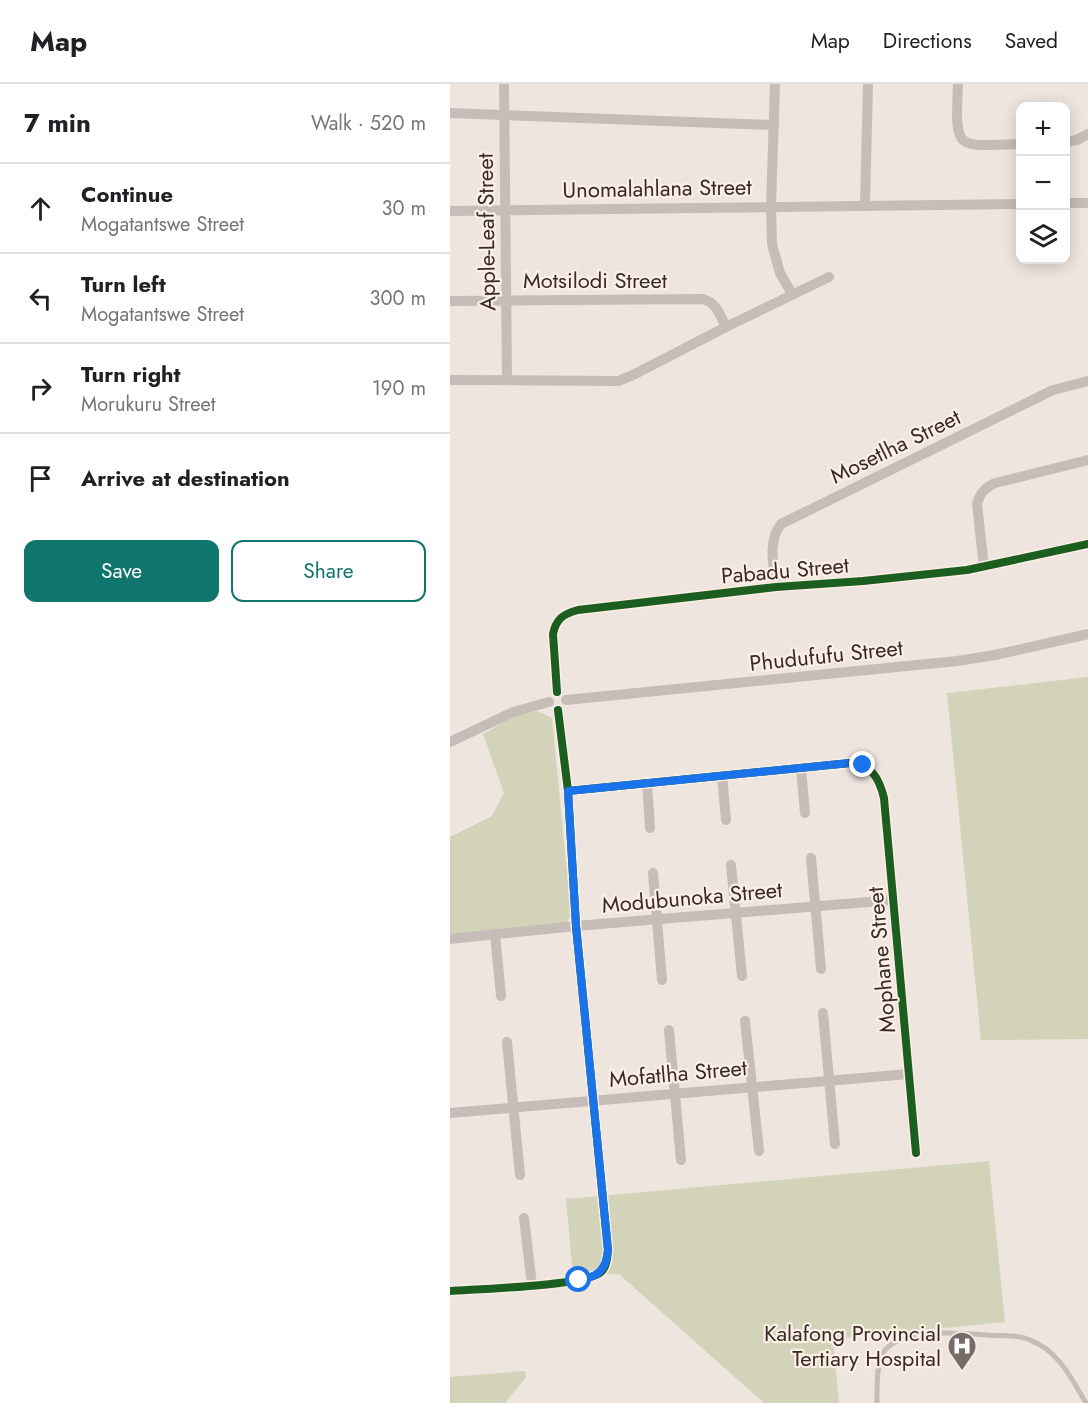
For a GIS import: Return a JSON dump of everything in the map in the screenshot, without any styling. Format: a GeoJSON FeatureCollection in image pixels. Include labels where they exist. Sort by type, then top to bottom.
{"type":"FeatureCollection","features":[{"type":"Feature","properties":{"kind":"street","name":"Apple-Leaf Street"},"geometry":{"type":"LineString","coordinates":[[504,84],[507,380]]}},
{"type":"Feature","properties":{"kind":"street"},"geometry":{"type":"LineString","coordinates":[[775,84],[772,244],[780,273],[792,294]]}},
{"type":"Feature","properties":{"kind":"street"},"geometry":{"type":"LineString","coordinates":[[865,206],[868,84]]}},
{"type":"Feature","properties":{"kind":"street"},"geometry":{"type":"LineString","coordinates":[[958,84],[956,120],[958,135],[962,140],[974,146],[1016,144]]}},
{"type":"Feature","properties":{"kind":"street"},"geometry":{"type":"LineString","coordinates":[[450,113],[504,113],[774,125]]}},
{"type":"Feature","properties":{"kind":"street"},"geometry":{"type":"LineString","coordinates":[[1070,141],[1088,134]]}},
{"type":"Feature","properties":{"kind":"street"},"geometry":{"type":"LineString","coordinates":[[1070,203],[1088,203]]}},
{"type":"Feature","properties":{"kind":"street","name":"Unomalahlana Street"},"geometry":{"type":"LineString","coordinates":[[450,211],[1016,204]]}},
{"type":"Feature","properties":{"kind":"street"},"geometry":{"type":"LineString","coordinates":[[450,380],[618,381],[830,277]]}},
{"type":"Feature","properties":{"kind":"street","name":"Motsilodi Street"},"geometry":{"type":"LineString","coordinates":[[450,301],[703,299],[717,308],[726,327]]}},
{"type":"Feature","properties":{"kind":"street","name":"Mosetlha Street"},"geometry":{"type":"LineString","coordinates":[[776,587],[772,548],[776,530],[781,524],[1053,390],[1088,381]]}},
{"type":"Feature","properties":{"kind":"street"},"geometry":{"type":"LineString","coordinates":[[984,567],[977,504],[980,494],[986,487],[1088,460]]}},
{"type":"Feature","properties":{"kind":"street","name":"Pabadu Street"},"geometry":{"type":"LineString","coordinates":[[557,692],[554,626],[567,613],[776,587],[863,581],[984,567],[1088,544]]}},
{"type":"Feature","properties":{"kind":"street","name":"Phudufufu Street"},"geometry":{"type":"LineString","coordinates":[[567,700],[957,661],[1088,634]]}},
{"type":"Feature","properties":{"kind":"street"},"geometry":{"type":"LineString","coordinates":[[557,692],[562,693],[567,700],[565,706],[558,710],[551,707],[549,702],[550,696],[557,692]]}},
{"type":"Feature","properties":{"kind":"street"},"geometry":{"type":"LineString","coordinates":[[450,742],[513,712],[549,702]]}},
{"type":"Feature","properties":{"kind":"street"},"geometry":{"type":"LineString","coordinates":[[450,1291],[592,1278],[602,1271],[607,1263],[608,1250],[576,926],[568,791],[558,710]]}},
{"type":"Feature","properties":{"kind":"street","name":"Mophane Street"},"geometry":{"type":"LineString","coordinates":[[801,768],[850,763],[869,768],[879,782],[884,798],[916,1153]]}},
{"type":"Feature","properties":{"kind":"street"},"geometry":{"type":"LineString","coordinates":[[568,791],[801,768],[805,813]]}},
{"type":"Feature","properties":{"kind":"street"},"geometry":{"type":"LineString","coordinates":[[722,776],[726,820]]}},
{"type":"Feature","properties":{"kind":"street"},"geometry":{"type":"LineString","coordinates":[[647,783],[650,828]]}},
{"type":"Feature","properties":{"kind":"street"},"geometry":{"type":"LineString","coordinates":[[811,858],[821,969]]}},
{"type":"Feature","properties":{"kind":"street"},"geometry":{"type":"LineString","coordinates":[[731,865],[742,976]]}},
{"type":"Feature","properties":{"kind":"street"},"geometry":{"type":"LineString","coordinates":[[653,873],[662,980]]}},
{"type":"Feature","properties":{"kind":"street","name":"Modubunoka Street"},"geometry":{"type":"LineString","coordinates":[[450,939],[576,926],[893,900]]}},
{"type":"Feature","properties":{"kind":"street"},"geometry":{"type":"LineString","coordinates":[[495,934],[501,996]]}},
{"type":"Feature","properties":{"kind":"street"},"geometry":{"type":"LineString","coordinates":[[822,1013],[835,1144]]}},
{"type":"Feature","properties":{"kind":"street"},"geometry":{"type":"LineString","coordinates":[[745,1021],[759,1151]]}},
{"type":"Feature","properties":{"kind":"street"},"geometry":{"type":"LineString","coordinates":[[669,1030],[681,1160]]}},
{"type":"Feature","properties":{"kind":"street"},"geometry":{"type":"LineString","coordinates":[[507,1042],[520,1175]]}},
{"type":"Feature","properties":{"kind":"street","name":"Mofatlha Street"},"geometry":{"type":"LineString","coordinates":[[450,1113],[909,1074]]}},
{"type":"Feature","properties":{"kind":"street"},"geometry":{"type":"LineString","coordinates":[[524,1218],[532,1285]]}},
{"type":"Feature","properties":{"kind":"lane"},"geometry":{"type":"LineString","coordinates":[[877,1403],[877,1379],[882,1354],[890,1346],[906,1338],[926,1333],[1022,1337],[1044,1348],[1063,1365],[1086,1403]]}},
{"type":"Feature","properties":{"kind":"green space"},"geometry":{"type":"Polygon","coordinates":[[[1088,677],[1088,1039],[981,1040],[947,693],[1088,677]]]}},
{"type":"Feature","properties":{"kind":"green space"},"geometry":{"type":"Polygon","coordinates":[[[537,711],[552,718],[571,915],[567,922],[557,926],[450,937],[450,837],[492,816],[504,793],[483,734],[518,714],[537,711]]]}},
{"type":"Feature","properties":{"kind":"green space"},"geometry":{"type":"Polygon","coordinates":[[[989,1161],[1005,1322],[833,1339],[839,1403],[764,1403],[619,1274],[573,1275],[566,1199],[989,1161]]]}},
{"type":"Feature","properties":{"kind":"green space"},"geometry":{"type":"Polygon","coordinates":[[[525,1371],[526,1377],[505,1403],[450,1403],[450,1377],[525,1371]]]}},
{"type":"Feature","properties":{"kind":"cycle path"},"geometry":{"type":"LineString","coordinates":[[557,692],[554,629],[561,618],[578,610],[776,587],[967,570],[1088,544]]}},
{"type":"Feature","properties":{"kind":"cycle path"},"geometry":{"type":"LineString","coordinates":[[450,1291],[575,1281],[601,1272],[607,1259],[608,1250],[576,926],[568,791],[558,710]]}},
{"type":"Feature","properties":{"kind":"cycle path"},"geometry":{"type":"LineString","coordinates":[[568,791],[850,763],[864,766],[873,774],[880,784],[884,798],[916,1153]]}},
{"type":"Feature","properties":{"kind":"place","name":"Kalafong Provincial Tertiary Hospital"},"geometry":{"type":"Point","coordinates":[962,1372]}},
{"type":"Feature","properties":{"kind":"route"},"geometry":{"type":"LineString","coordinates":[[579,1280],[592,1278],[602,1271],[607,1263],[608,1250],[576,926],[568,791],[850,763],[863,765]]}}]}
